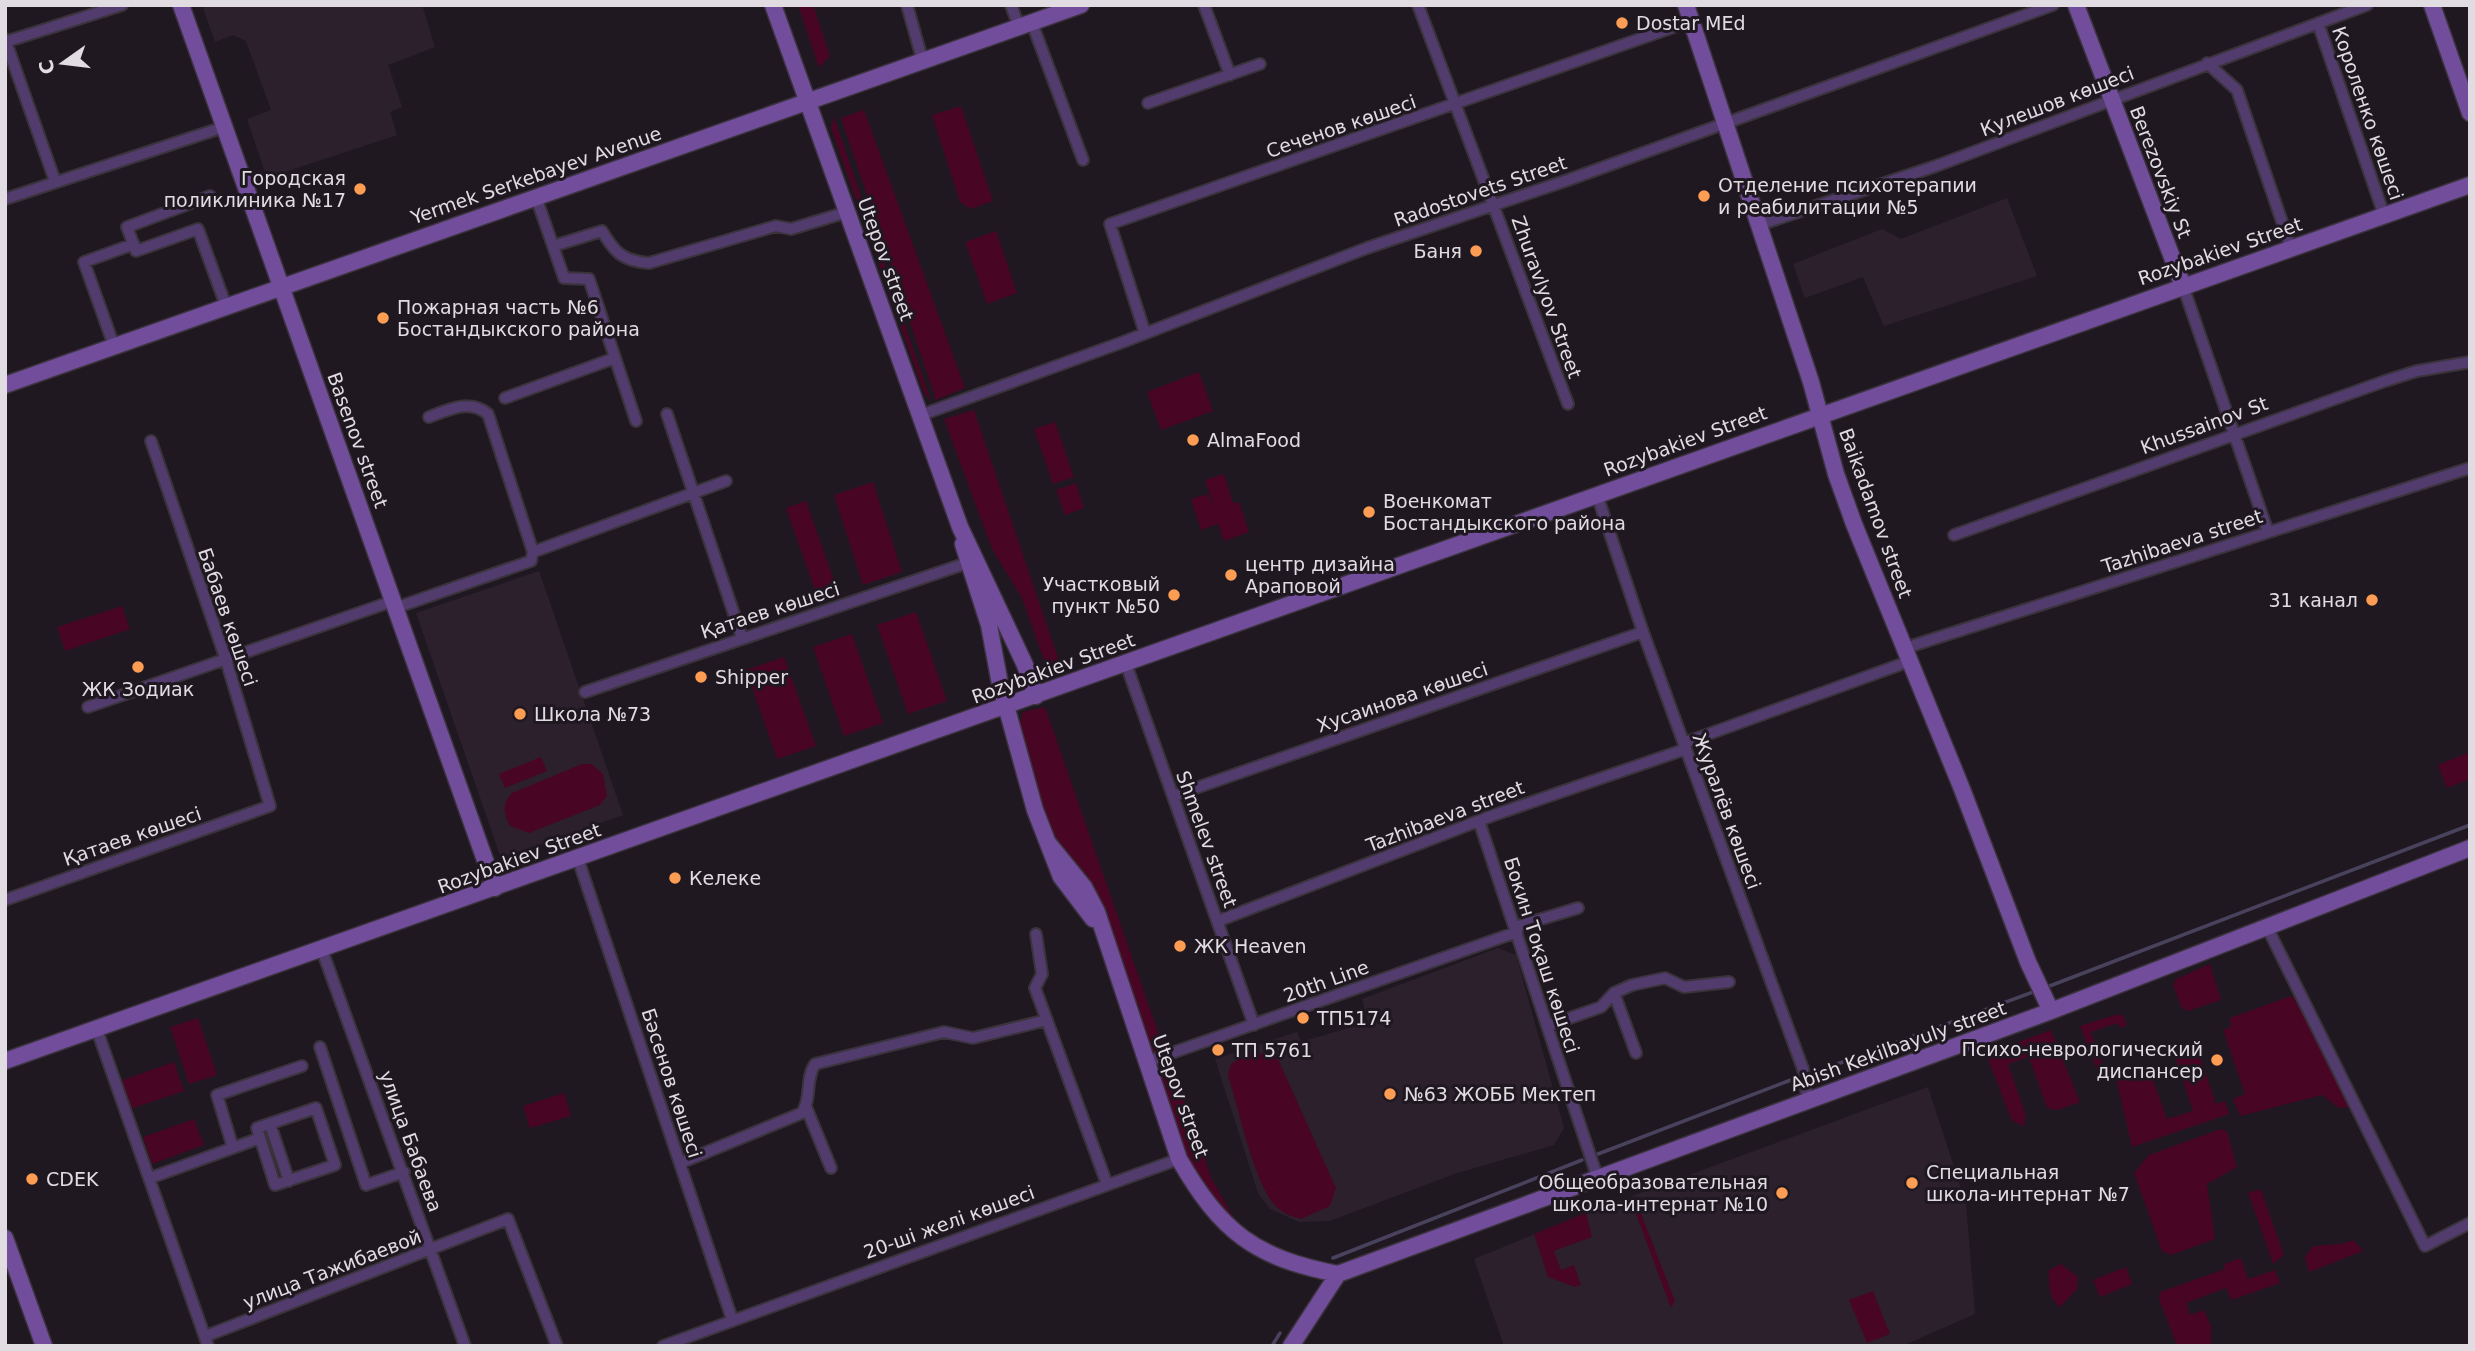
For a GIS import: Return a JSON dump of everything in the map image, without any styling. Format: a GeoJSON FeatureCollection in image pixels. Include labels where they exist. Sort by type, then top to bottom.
{"type":"FeatureCollection","features":[{"type":"Feature","properties":{"kind":"street"},"geometry":{"type":"LineString","coordinates":[[55,181],[5,41],[122,5]]}},
{"type":"Feature","properties":{"kind":"street","name":"Basenov street"},"geometry":{"type":"LineString","coordinates":[[181,5],[495,888]]}},
{"type":"Feature","properties":{"kind":"street","name":"Utepov street"},"geometry":{"type":"LineString","coordinates":[[773,5],[960,527],[1025,665],[1036,696]]}},
{"type":"Feature","properties":{"kind":"street"},"geometry":{"type":"LineString","coordinates":[[907,5],[923,62]]}},
{"type":"Feature","properties":{"kind":"street"},"geometry":{"type":"LineString","coordinates":[[1011,5],[1026,25],[1083,160]]}},
{"type":"Feature","properties":{"kind":"street","name":"Yermek Serkebayev Avenue"},"geometry":{"type":"LineString","coordinates":[[5,385],[1081,5]]}},
{"type":"Feature","properties":{"kind":"street"},"geometry":{"type":"LineString","coordinates":[[1205,5],[1230,75]]}},
{"type":"Feature","properties":{"kind":"street","name":"Radostovets Street"},"geometry":{"type":"LineString","coordinates":[[921,415],[1193,318],[1367,248],[1726,124],[2053,5]]}},
{"type":"Feature","properties":{"kind":"street","name":"Berezovskiy St"},"geometry":{"type":"LineString","coordinates":[[2076,5],[2109,99],[2183,286],[2268,532]]}},
{"type":"Feature","properties":{"kind":"street","name":"Кулешов көшесі"},"geometry":{"type":"LineString","coordinates":[[1759,225],[1936,166],[2109,99],[2367,5]]}},
{"type":"Feature","properties":{"kind":"street"},"geometry":{"type":"LineString","coordinates":[[2432,5],[2470,113]]}},
{"type":"Feature","properties":{"kind":"street","name":"Zhuravlyov Street"},"geometry":{"type":"LineString","coordinates":[[1421,6],[1455,106],[1569,404]]}},
{"type":"Feature","properties":{"kind":"street","name":"Baikadamov street"},"geometry":{"type":"LineString","coordinates":[[1688,13],[1854,524],[2051,1011]]}},
{"type":"Feature","properties":{"kind":"street","name":"Сеченов көшесі"},"geometry":{"type":"LineString","coordinates":[[1145,333],[1110,224],[1455,106],[1688,13]]}},
{"type":"Feature","properties":{"kind":"street","name":"Короленко көшесі"},"geometry":{"type":"LineString","coordinates":[[2318,23],[2384,215]]}},
{"type":"Feature","properties":{"kind":"street"},"geometry":{"type":"LineString","coordinates":[[1148,103],[1260,64]]}},
{"type":"Feature","properties":{"kind":"street"},"geometry":{"type":"LineString","coordinates":[[2207,64],[2236,90],[2291,248]]}},
{"type":"Feature","properties":{"kind":"street"},"geometry":{"type":"LineString","coordinates":[[5,198],[224,127]]}},
{"type":"Feature","properties":{"kind":"street","name":"Rozybakiev Street"},"geometry":{"type":"LineString","coordinates":[[8,1060],[2470,185]]}},
{"type":"Feature","properties":{"kind":"street"},"geometry":{"type":"LineString","coordinates":[[210,196],[127,227],[136,251],[198,229],[226,306]]}},
{"type":"Feature","properties":{"kind":"street"},"geometry":{"type":"LineString","coordinates":[[536,197],[565,278],[589,279],[636,421]]}},
{"type":"Feature","properties":{"kind":"street"},"geometry":{"type":"LineString","coordinates":[[553,247],[602,231],[613,250],[627,261],[649,262],[776,226],[791,229],[847,212]]}},
{"type":"Feature","properties":{"kind":"street"},"geometry":{"type":"LineString","coordinates":[[114,345],[84,262],[134,244]]}},
{"type":"Feature","properties":{"kind":"street"},"geometry":{"type":"LineString","coordinates":[[505,398],[615,358]]}},
{"type":"Feature","properties":{"kind":"street","name":"Khussainov St"},"geometry":{"type":"LineString","coordinates":[[1954,535],[2232,433],[2417,371],[2470,362]]}},
{"type":"Feature","properties":{"kind":"street"},"geometry":{"type":"LineString","coordinates":[[88,707],[531,561],[533,552],[488,414],[479,406],[470,406],[429,416]]}},
{"type":"Feature","properties":{"kind":"street"},"geometry":{"type":"LineString","coordinates":[[667,414],[742,638]]}},
{"type":"Feature","properties":{"kind":"street","name":"Бабаев көшесі"},"geometry":{"type":"LineString","coordinates":[[151,441],[226,660],[270,806]]}},
{"type":"Feature","properties":{"kind":"street","name":"Tazhibaeva street"},"geometry":{"type":"LineString","coordinates":[[1218,921],[1685,746],[1907,655],[2268,532],[2470,468]]}},
{"type":"Feature","properties":{"kind":"street"},"geometry":{"type":"LineString","coordinates":[[533,552],[726,481]]}},
{"type":"Feature","properties":{"kind":"street","name":"Журалёв көшесі"},"geometry":{"type":"LineString","coordinates":[[1597,495],[1643,632],[1803,1069],[1808,1102]]}},
{"type":"Feature","properties":{"kind":"street","name":"Utepov street"},"geometry":{"type":"LineString","coordinates":[[960,527],[967,563],[989,625],[1006,706],[1035,810],[1067,887],[1102,933],[1179,1159],[1213,1209],[1254,1247],[1283,1261],[1338,1274]]}},
{"type":"Feature","properties":{"kind":"street","name":"Қатаев көшесі"},"geometry":{"type":"LineString","coordinates":[[585,692],[967,563]]}},
{"type":"Feature","properties":{"kind":"street","name":"Хусаинова көшесі"},"geometry":{"type":"LineString","coordinates":[[1173,796],[1643,632]]}},
{"type":"Feature","properties":{"kind":"street","name":"Shmelev street"},"geometry":{"type":"LineString","coordinates":[[1126,664],[1254,1025]]}},
{"type":"Feature","properties":{"kind":"street","name":"Қатаев көшесі"},"geometry":{"type":"LineString","coordinates":[[5,900],[270,806]]}},
{"type":"Feature","properties":{"kind":"street","name":"Бокин Тоқаш көшесі"},"geometry":{"type":"LineString","coordinates":[[1479,821],[1598,1179]]}},
{"type":"Feature","properties":{"kind":"street","name":"Abish Kekilbayuly street"},"geometry":{"type":"LineString","coordinates":[[1338,1274],[2051,1011],[2470,848]]}},
{"type":"Feature","properties":{"kind":"street","name":"Бәсенов көшесі"},"geometry":{"type":"LineString","coordinates":[[578,859],[732,1319]]}},
{"type":"Feature","properties":{"kind":"street","name":"20th Line"},"geometry":{"type":"LineString","coordinates":[[1146,1062],[1578,908]]}},
{"type":"Feature","properties":{"kind":"street"},"geometry":{"type":"LineString","coordinates":[[2267,927],[2425,1246],[2470,1223]]}},
{"type":"Feature","properties":{"kind":"street"},"geometry":{"type":"LineString","coordinates":[[1036,934],[1042,974],[1035,988],[1107,1184]]}},
{"type":"Feature","properties":{"kind":"street","name":"улица Бабаева"},"geometry":{"type":"LineString","coordinates":[[322,950],[465,1346]]}},
{"type":"Feature","properties":{"kind":"street"},"geometry":{"type":"LineString","coordinates":[[1547,1027],[1601,1007],[1615,993],[1632,985],[1665,978],[1684,987],[1729,982]]}},
{"type":"Feature","properties":{"kind":"street"},"geometry":{"type":"LineString","coordinates":[[1615,993],[1636,1053]]}},
{"type":"Feature","properties":{"kind":"street"},"geometry":{"type":"LineString","coordinates":[[831,1168],[806,1107],[809,1077],[815,1064],[944,1032],[973,1038],[1047,1020]]}},
{"type":"Feature","properties":{"kind":"street"},"geometry":{"type":"LineString","coordinates":[[97,1030],[180,1262],[187,1293],[207,1341]]}},
{"type":"Feature","properties":{"kind":"street"},"geometry":{"type":"LineString","coordinates":[[320,1047],[366,1185],[404,1172]]}},
{"type":"Feature","properties":{"kind":"street"},"geometry":{"type":"LineString","coordinates":[[233,1148],[217,1095],[302,1066]]}},
{"type":"Feature","properties":{"kind":"street"},"geometry":{"type":"LineString","coordinates":[[680,1163],[794,1119],[806,1107]]}},
{"type":"Feature","properties":{"kind":"street"},"geometry":{"type":"LineString","coordinates":[[316,1108],[335,1165],[275,1185],[260,1138],[257,1128],[316,1108]]}},
{"type":"Feature","properties":{"kind":"street"},"geometry":{"type":"LineString","coordinates":[[270,1124],[289,1181]]}},
{"type":"Feature","properties":{"kind":"street"},"geometry":{"type":"LineString","coordinates":[[150,1178],[260,1138]]}},
{"type":"Feature","properties":{"kind":"street","name":"20-ші желі көшесі"},"geometry":{"type":"LineString","coordinates":[[663,1346],[1179,1159]]}},
{"type":"Feature","properties":{"kind":"street","name":"улица Тажибаевой"},"geometry":{"type":"LineString","coordinates":[[207,1341],[508,1219],[557,1346]]}},
{"type":"Feature","properties":{"kind":"street"},"geometry":{"type":"LineString","coordinates":[[5,1238],[44,1346]]}},
{"type":"Feature","properties":{"kind":"street"},"geometry":{"type":"LineString","coordinates":[[1291,1346],[1338,1274]]}},
{"type":"Feature","properties":{"kind":"shaded area"},"geometry":{"type":"Polygon","coordinates":[[[202,5],[422,5],[435,47],[388,65],[402,107],[390,112],[397,135],[267,178],[247,119],[271,110],[246,41],[233,35],[215,42],[202,5]]]}},
{"type":"Feature","properties":{"kind":"shaded area"},"geometry":{"type":"Polygon","coordinates":[[[798,5],[813,5],[830,56],[819,68],[798,5]]]}},
{"type":"Feature","properties":{"kind":"shaded area"},"geometry":{"type":"Polygon","coordinates":[[[961,106],[993,201],[971,209],[960,202],[932,115],[961,106]]]}},
{"type":"Feature","properties":{"kind":"shaded area"},"geometry":{"type":"Polygon","coordinates":[[[864,110],[965,388],[936,400],[841,118],[864,110]]]}},
{"type":"Feature","properties":{"kind":"shaded area"},"geometry":{"type":"Polygon","coordinates":[[[834,117],[931,401],[924,393],[831,128],[834,117]]]}},
{"type":"Feature","properties":{"kind":"shaded area"},"geometry":{"type":"Polygon","coordinates":[[[2007,198],[2037,276],[1884,326],[1863,277],[1805,298],[1793,264],[1882,229],[1901,239],[2007,198]]]}},
{"type":"Feature","properties":{"kind":"shaded area"},"geometry":{"type":"Polygon","coordinates":[[[996,231],[1017,293],[987,304],[965,242],[996,231]]]}},
{"type":"Feature","properties":{"kind":"shaded area"},"geometry":{"type":"Polygon","coordinates":[[[1199,372],[1213,411],[1161,430],[1147,392],[1199,372]]]}},
{"type":"Feature","properties":{"kind":"shaded area"},"geometry":{"type":"Polygon","coordinates":[[[974,410],[1059,661],[1046,666],[1022,598],[992,549],[944,419],[974,410]]]}},
{"type":"Feature","properties":{"kind":"shaded area"},"geometry":{"type":"Polygon","coordinates":[[[1055,422],[1074,477],[1053,484],[1034,429],[1055,422]]]}},
{"type":"Feature","properties":{"kind":"shaded area"},"geometry":{"type":"Polygon","coordinates":[[[1224,474],[1233,503],[1239,502],[1249,532],[1224,541],[1218,524],[1201,530],[1191,499],[1208,494],[1215,509],[1205,480],[1224,474]]]}},
{"type":"Feature","properties":{"kind":"shaded area"},"geometry":{"type":"Polygon","coordinates":[[[873,482],[902,572],[863,585],[834,495],[873,482]]]}},
{"type":"Feature","properties":{"kind":"shaded area"},"geometry":{"type":"Polygon","coordinates":[[[1076,483],[1084,508],[1065,515],[1056,490],[1076,483]]]}},
{"type":"Feature","properties":{"kind":"shaded area"},"geometry":{"type":"Polygon","coordinates":[[[806,501],[837,589],[817,596],[786,508],[806,501]]]}},
{"type":"Feature","properties":{"kind":"shaded area","name":"Школа №73"},"geometry":{"type":"Polygon","coordinates":[[[539,571],[623,815],[501,858],[416,613],[539,571]]]}},
{"type":"Feature","properties":{"kind":"shaded area"},"geometry":{"type":"Polygon","coordinates":[[[122,606],[130,629],[65,651],[57,627],[122,606]]]}},
{"type":"Feature","properties":{"kind":"shaded area"},"geometry":{"type":"Polygon","coordinates":[[[916,612],[947,701],[908,714],[877,625],[916,612]]]}},
{"type":"Feature","properties":{"kind":"shaded area"},"geometry":{"type":"Polygon","coordinates":[[[852,634],[883,723],[844,736],[813,647],[852,634]]]}},
{"type":"Feature","properties":{"kind":"shaded area"},"geometry":{"type":"Polygon","coordinates":[[[784,657],[816,746],[777,759],[746,670],[784,657]]]}},
{"type":"Feature","properties":{"kind":"shaded area"},"geometry":{"type":"Polygon","coordinates":[[[1045,707],[1164,1049],[1161,1054],[1154,1052],[1149,1043],[1092,889],[1051,835],[1023,746],[1020,723],[1023,712],[1045,707]]]}},
{"type":"Feature","properties":{"kind":"shaded area"},"geometry":{"type":"Polygon","coordinates":[[[2470,752],[2470,779],[2447,788],[2438,765],[2470,752]]]}},
{"type":"Feature","properties":{"kind":"shaded area"},"geometry":{"type":"Polygon","coordinates":[[[541,757],[547,771],[505,788],[499,774],[541,757]]]}},
{"type":"Feature","properties":{"kind":"shaded area"},"geometry":{"type":"Polygon","coordinates":[[[582,764],[592,764],[603,774],[607,796],[600,805],[529,833],[510,826],[505,808],[512,793],[582,764]]]}},
{"type":"Feature","properties":{"kind":"shaded area","name":"№63 ЖОББ Мектеп"},"geometry":{"type":"Polygon","coordinates":[[[1498,948],[1516,955],[1564,1128],[1554,1145],[1454,1174],[1330,1221],[1299,1222],[1270,1209],[1258,1193],[1215,1059],[1297,1032],[1301,1042],[1368,1022],[1362,999],[1498,948]]]}},
{"type":"Feature","properties":{"kind":"shaded area"},"geometry":{"type":"Polygon","coordinates":[[[2210,964],[2221,1000],[2188,1011],[2181,1007],[2173,985],[2176,979],[2210,964]]]}},
{"type":"Feature","properties":{"kind":"shaded area"},"geometry":{"type":"Polygon","coordinates":[[[2291,996],[2299,999],[2351,1107],[2339,1108],[2322,1095],[2240,1116],[2233,1099],[2245,1094],[2223,1030],[2231,1027],[2230,1018],[2291,996]]]}},
{"type":"Feature","properties":{"kind":"shaded area"},"geometry":{"type":"Polygon","coordinates":[[[2123,1015],[2127,1026],[2119,1027],[2117,1023],[2091,1032],[2105,1072],[2097,1070],[2080,1026],[2123,1015]]]}},
{"type":"Feature","properties":{"kind":"shaded area"},"geometry":{"type":"Polygon","coordinates":[[[198,1018],[217,1075],[189,1084],[170,1027],[198,1018]]]}},
{"type":"Feature","properties":{"kind":"shaded area"},"geometry":{"type":"Polygon","coordinates":[[[2051,1030],[2080,1102],[2058,1110],[2047,1108],[2029,1057],[2008,1064],[2026,1115],[2024,1126],[2012,1121],[1986,1054],[2051,1030]]]}},
{"type":"Feature","properties":{"kind":"shaded area"},"geometry":{"type":"Polygon","coordinates":[[[2195,1042],[2216,1104],[2225,1101],[2229,1114],[2132,1147],[2116,1079],[2149,1068],[2167,1119],[2193,1111],[2173,1050],[2195,1042]]]}},
{"type":"Feature","properties":{"kind":"shaded area"},"geometry":{"type":"Polygon","coordinates":[[[1250,1052],[1272,1055],[1278,1059],[1336,1188],[1330,1206],[1301,1219],[1276,1207],[1270,1199],[1246,1139],[1228,1075],[1231,1064],[1250,1052]]]}},
{"type":"Feature","properties":{"kind":"shaded area"},"geometry":{"type":"Polygon","coordinates":[[[174,1062],[184,1091],[130,1109],[120,1081],[174,1062]]]}},
{"type":"Feature","properties":{"kind":"shaded area"},"geometry":{"type":"Polygon","coordinates":[[[1171,1062],[1211,1177],[1236,1222],[1207,1190],[1180,1135],[1161,1075],[1161,1069],[1171,1062]]]}},
{"type":"Feature","properties":{"kind":"shaded area"},"geometry":{"type":"Polygon","coordinates":[[[1928,1087],[1966,1204],[1975,1314],[1902,1346],[1504,1346],[1474,1259],[1586,1213],[1928,1087]]]}},
{"type":"Feature","properties":{"kind":"shaded area"},"geometry":{"type":"Polygon","coordinates":[[[564,1093],[571,1116],[530,1128],[523,1106],[564,1093]]]}},
{"type":"Feature","properties":{"kind":"shaded area"},"geometry":{"type":"Polygon","coordinates":[[[194,1119],[204,1145],[152,1164],[143,1137],[194,1119]]]}},
{"type":"Feature","properties":{"kind":"shaded area"},"geometry":{"type":"Polygon","coordinates":[[[2221,1129],[2227,1132],[2237,1167],[2207,1184],[2215,1239],[2171,1255],[2162,1251],[2134,1173],[2149,1155],[2221,1129]]]}},
{"type":"Feature","properties":{"kind":"shaded area"},"geometry":{"type":"Polygon","coordinates":[[[2261,1190],[2284,1255],[2273,1264],[2248,1192],[2261,1190]]]}},
{"type":"Feature","properties":{"kind":"shaded area"},"geometry":{"type":"Polygon","coordinates":[[[1635,1211],[1640,1211],[1675,1301],[1671,1308],[1635,1211]]]}},
{"type":"Feature","properties":{"kind":"shaded area"},"geometry":{"type":"Polygon","coordinates":[[[1586,1213],[1592,1237],[1554,1251],[1561,1270],[1574,1265],[1581,1285],[1575,1287],[1548,1277],[1534,1234],[1586,1213]]]}},
{"type":"Feature","properties":{"kind":"shaded area"},"geometry":{"type":"Polygon","coordinates":[[[2353,1240],[2363,1251],[2309,1272],[2305,1257],[2312,1247],[2353,1240]]]}},
{"type":"Feature","properties":{"kind":"shaded area"},"geometry":{"type":"Polygon","coordinates":[[[2241,1258],[2248,1279],[2275,1270],[2280,1283],[2231,1300],[2226,1288],[2186,1303],[2190,1315],[2204,1310],[2211,1326],[2211,1345],[2177,1346],[2159,1299],[2160,1292],[2225,1269],[2224,1264],[2241,1258]]]}},
{"type":"Feature","properties":{"kind":"shaded area"},"geometry":{"type":"Polygon","coordinates":[[[2061,1264],[2078,1277],[2077,1289],[2060,1307],[2051,1296],[2049,1270],[2061,1264]]]}},
{"type":"Feature","properties":{"kind":"shaded area"},"geometry":{"type":"Polygon","coordinates":[[[2126,1267],[2132,1284],[2100,1297],[2093,1280],[2126,1267]]]}},
{"type":"Feature","properties":{"kind":"shaded area"},"geometry":{"type":"Polygon","coordinates":[[[1873,1291],[1890,1334],[1867,1343],[1849,1300],[1873,1291]]]}},
{"type":"Feature","properties":{"kind":"waterway"},"geometry":{"type":"LineString","coordinates":[[2047,987],[2470,825]]}},
{"type":"Feature","properties":{"kind":"waterway"},"geometry":{"type":"LineString","coordinates":[[1813,1073],[2036,991]]}},
{"type":"Feature","properties":{"kind":"waterway"},"geometry":{"type":"LineString","coordinates":[[1598,1154],[1796,1078]]}},
{"type":"Feature","properties":{"kind":"waterway"},"geometry":{"type":"LineString","coordinates":[[1333,1258],[1582,1160]]}},
{"type":"Feature","properties":{"kind":"waterway"},"geometry":{"type":"LineString","coordinates":[[1272,1346],[1280,1333]]}},
{"type":"Feature","properties":{"kind":"place","name":"Dostar MEd"},"geometry":{"type":"Point","coordinates":[1622,23]}},
{"type":"Feature","properties":{"kind":"place","name":"Городская поликлиника №17"},"geometry":{"type":"Point","coordinates":[360,189]}},
{"type":"Feature","properties":{"kind":"place","name":"Отделение психотерапии и реабилитации №5"},"geometry":{"type":"Point","coordinates":[1704,196]}},
{"type":"Feature","properties":{"kind":"place","name":"Баня"},"geometry":{"type":"Point","coordinates":[1476,251]}},
{"type":"Feature","properties":{"kind":"place","name":"Пожарная часть №6 Бостандыкского района"},"geometry":{"type":"Point","coordinates":[383,318]}},
{"type":"Feature","properties":{"kind":"place","name":"AlmaFood"},"geometry":{"type":"Point","coordinates":[1193,440]}},
{"type":"Feature","properties":{"kind":"place","name":"Военкомат Бостандыкского района"},"geometry":{"type":"Point","coordinates":[1369,512]}},
{"type":"Feature","properties":{"kind":"place","name":"центр дизайна Араповой"},"geometry":{"type":"Point","coordinates":[1231,575]}},
{"type":"Feature","properties":{"kind":"place","name":"Участковый пункт №50"},"geometry":{"type":"Point","coordinates":[1174,595]}},
{"type":"Feature","properties":{"kind":"place","name":"31 канал"},"geometry":{"type":"Point","coordinates":[2372,600]}},
{"type":"Feature","properties":{"kind":"place","name":"ЖК Зодиак"},"geometry":{"type":"Point","coordinates":[138,667]}},
{"type":"Feature","properties":{"kind":"place","name":"Shipper"},"geometry":{"type":"Point","coordinates":[701,677]}},
{"type":"Feature","properties":{"kind":"place","name":"Школа №73"},"geometry":{"type":"Point","coordinates":[520,714]}},
{"type":"Feature","properties":{"kind":"place","name":"Келеке"},"geometry":{"type":"Point","coordinates":[675,878]}},
{"type":"Feature","properties":{"kind":"place","name":"ЖК Heaven"},"geometry":{"type":"Point","coordinates":[1180,946]}},
{"type":"Feature","properties":{"kind":"place","name":"ТП5174"},"geometry":{"type":"Point","coordinates":[1303,1018]}},
{"type":"Feature","properties":{"kind":"place","name":"ТП 5761"},"geometry":{"type":"Point","coordinates":[1218,1050]}},
{"type":"Feature","properties":{"kind":"place","name":"Психо-неврологический диспансер"},"geometry":{"type":"Point","coordinates":[2217,1060]}},
{"type":"Feature","properties":{"kind":"place","name":"№63 ЖОББ Мектеп"},"geometry":{"type":"Point","coordinates":[1390,1094]}},
{"type":"Feature","properties":{"kind":"place","name":"CDEK"},"geometry":{"type":"Point","coordinates":[32,1179]}},
{"type":"Feature","properties":{"kind":"place","name":"Специальная школа-интернат №7"},"geometry":{"type":"Point","coordinates":[1912,1183]}},
{"type":"Feature","properties":{"kind":"place","name":"Общеобразовательная школа-интернат №10"},"geometry":{"type":"Point","coordinates":[1782,1193]}}]}
